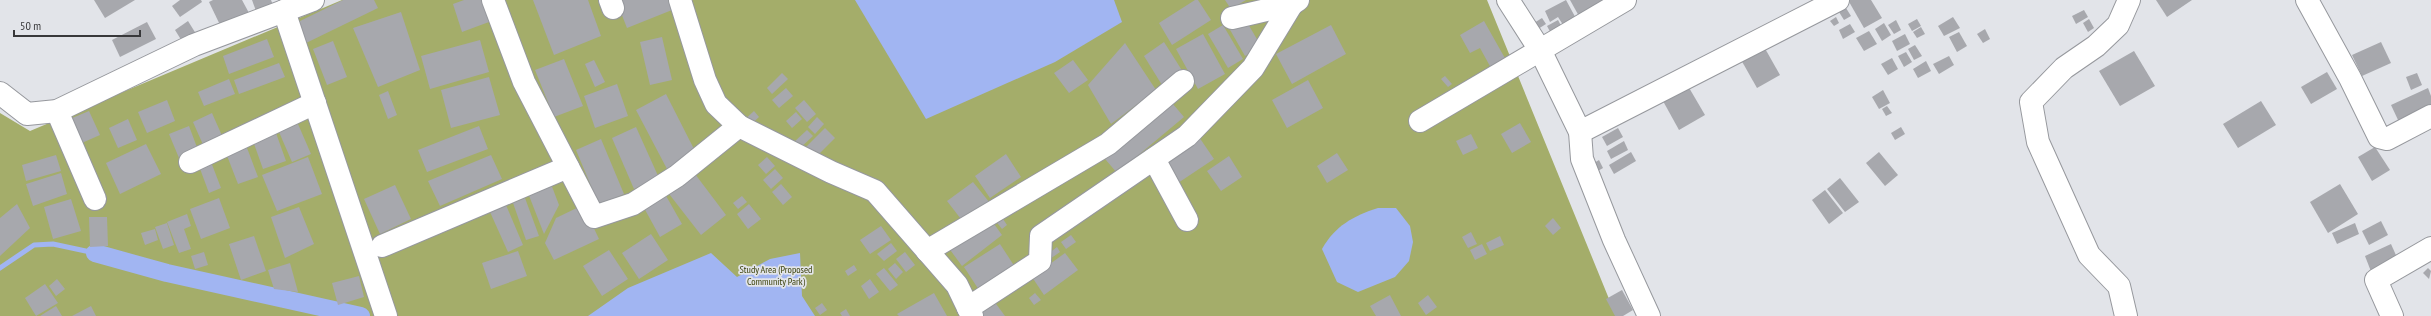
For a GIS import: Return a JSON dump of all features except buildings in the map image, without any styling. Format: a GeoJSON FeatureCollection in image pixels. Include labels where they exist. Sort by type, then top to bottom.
{"type":"FeatureCollection","features":[{"type":"Feature","properties":{"kind":"street"},"geometry":{"type":"LineString","coordinates":[[0,93],[27,114],[57,111],[194,45],[313,0]]}},
{"type":"Feature","properties":{"kind":"street"},"geometry":{"type":"LineString","coordinates":[[493,0],[524,82],[594,217],[633,204],[677,176],[739,126]]}},
{"type":"Feature","properties":{"kind":"street"},"geometry":{"type":"LineString","coordinates":[[680,0],[712,97],[716,104],[739,126],[831,172],[875,192],[957,285],[970,312],[1040,261],[1041,236],[1187,136],[1253,68],[1295,2]]}},
{"type":"Feature","properties":{"kind":"street"},"geometry":{"type":"LineString","coordinates":[[1508,0],[1540,50],[1580,132],[1582,159],[1614,240],[1649,316]]}},
{"type":"Feature","properties":{"kind":"street"},"geometry":{"type":"LineString","coordinates":[[1420,121],[1625,0]]}},
{"type":"Feature","properties":{"kind":"street"},"geometry":{"type":"LineString","coordinates":[[1580,132],[1838,0]]}},
{"type":"Feature","properties":{"kind":"street"},"geometry":{"type":"LineString","coordinates":[[2126,316],[2119,286],[2089,255],[2038,142],[2031,102],[2064,68],[2096,46],[2118,25],[2129,0]]}},
{"type":"Feature","properties":{"kind":"street"},"geometry":{"type":"LineString","coordinates":[[2307,0],[2350,78],[2379,137],[2387,139],[2431,116]]}},
{"type":"Feature","properties":{"kind":"street"},"geometry":{"type":"LineString","coordinates":[[1232,18],[1295,2]]}},
{"type":"Feature","properties":{"kind":"street"},"geometry":{"type":"LineString","coordinates":[[284,11],[386,316]]}},
{"type":"Feature","properties":{"kind":"street"},"geometry":{"type":"LineString","coordinates":[[927,251],[1108,144],[1183,81]]}},
{"type":"Feature","properties":{"kind":"street"},"geometry":{"type":"LineString","coordinates":[[190,162],[315,103]]}},
{"type":"Feature","properties":{"kind":"street"},"geometry":{"type":"LineString","coordinates":[[57,111],[95,199]]}},
{"type":"Feature","properties":{"kind":"street"},"geometry":{"type":"LineString","coordinates":[[1154,159],[1187,220]]}},
{"type":"Feature","properties":{"kind":"street"},"geometry":{"type":"LineString","coordinates":[[382,246],[568,167]]}},
{"type":"Feature","properties":{"kind":"street"},"geometry":{"type":"LineString","coordinates":[[2392,316],[2376,280],[2431,248]]}},
{"type":"Feature","properties":{"kind":"green space"},"geometry":{"type":"Polygon","coordinates":[[[342,0],[1487,0],[1616,316],[0,316],[0,113],[30,131],[342,0]]]}},
{"type":"Feature","properties":{"kind":"water"},"geometry":{"type":"Polygon","coordinates":[[[855,0],[1114,0],[1122,22],[1055,62],[926,119],[855,0]]]}},
{"type":"Feature","properties":{"kind":"water"},"geometry":{"type":"Polygon","coordinates":[[[1378,208],[1396,208],[1410,226],[1413,242],[1409,261],[1395,277],[1358,292],[1337,282],[1322,249],[1339,228],[1353,218],[1378,208]]]}},
{"type":"Feature","properties":{"kind":"water","name":"Study Area (Proposed Community Park)"},"geometry":{"type":"Polygon","coordinates":[[[711,253],[737,277],[770,259],[800,253],[802,296],[815,316],[588,316],[628,288],[711,253]]]}},
{"type":"Feature","properties":{"kind":"waterway"},"geometry":{"type":"LineString","coordinates":[[0,268],[34,245],[53,244],[95,253]]}},
{"type":"Feature","properties":{"kind":"waterway"},"geometry":{"type":"LineString","coordinates":[[95,253],[167,273],[361,316]]}}]}
